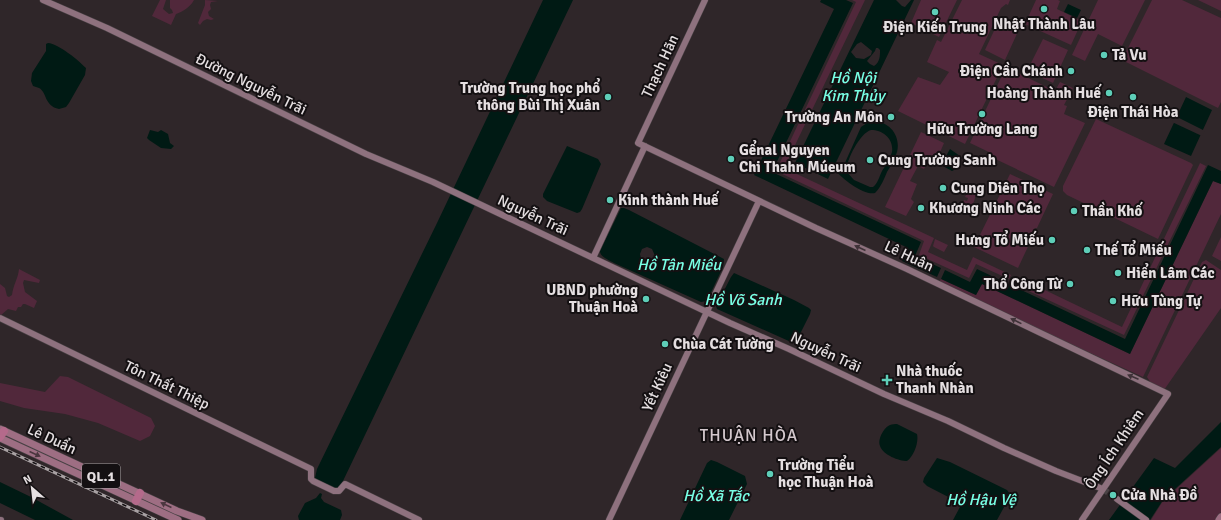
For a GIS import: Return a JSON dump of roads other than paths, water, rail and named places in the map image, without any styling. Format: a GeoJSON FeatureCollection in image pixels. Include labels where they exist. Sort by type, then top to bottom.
{"type":"FeatureCollection","features":[{"type":"Feature","properties":{"kind":"main road","name":"Lê Duẩn"},"geometry":{"type":"LineString","coordinates":[[1,434],[138,497],[202,520]]}},
{"type":"Feature","properties":{"kind":"main road","name":"Lê Duẩn"},"geometry":{"type":"LineString","coordinates":[[138,497],[178,520]]}},
{"type":"Feature","properties":{"kind":"street","name":"Đường Nguyễn Trãi"},"geometry":{"type":"LineString","coordinates":[[42,0],[108,28],[366,154],[476,203]]}},
{"type":"Feature","properties":{"kind":"street","name":"Thạch Hãn"},"geometry":{"type":"LineString","coordinates":[[638,143],[705,0]]}},
{"type":"Feature","properties":{"kind":"street","name":"Lê Huân"},"geometry":{"type":"LineString","coordinates":[[638,143],[907,269],[1168,394]]}},
{"type":"Feature","properties":{"kind":"street"},"geometry":{"type":"LineString","coordinates":[[593,258],[645,146]]}},
{"type":"Feature","properties":{"kind":"street","name":"Yết Kiêu"},"geometry":{"type":"LineString","coordinates":[[609,520],[759,201]]}},
{"type":"Feature","properties":{"kind":"street","name":"Nguyễn Trãi"},"geometry":{"type":"LineString","coordinates":[[476,203],[884,394],[948,421],[1056,471],[1103,490]]}},
{"type":"Feature","properties":{"kind":"street","name":"Tôn Thất Thiệp"},"geometry":{"type":"LineString","coordinates":[[0,318],[311,469],[311,479],[313,481],[334,491],[338,491],[346,484],[419,520]]}},
{"type":"Feature","properties":{"kind":"street","name":"Ông Ích Khiêm"},"geometry":{"type":"LineString","coordinates":[[1082,520],[1168,394]]}},
{"type":"Feature","properties":{"kind":"street"},"geometry":{"type":"LineString","coordinates":[[1117,499],[1146,520]]}},
{"type":"Feature","properties":{"kind":"water"},"geometry":{"type":"Polygon","coordinates":[[[543,0],[573,0],[343,481],[338,489],[334,489],[315,478],[317,469],[437,223],[543,0]]]}},
{"type":"Feature","properties":{"kind":"water"},"geometry":{"type":"Polygon","coordinates":[[[821,0],[846,0],[853,3],[772,172],[921,242],[915,256],[941,268],[937,277],[902,261],[908,248],[754,175],[834,9],[820,2],[821,0]]]}},
{"type":"Feature","properties":{"kind":"water","name":"Hồ Nội Kim Thủy"},"geometry":{"type":"Polygon","coordinates":[[[874,0],[896,0],[905,7],[911,0],[914,0],[828,179],[795,163],[874,0]],[[861,42],[857,44],[851,52],[856,58],[864,59],[871,55],[872,51],[861,42]],[[876,48],[867,61],[874,66],[879,61],[880,57],[880,50],[876,48]]]}},
{"type":"Feature","properties":{"kind":"water"},"geometry":{"type":"Polygon","coordinates":[[[1068,4],[1081,10],[1077,18],[1064,12],[1068,4]]]}},
{"type":"Feature","properties":{"kind":"water"},"geometry":{"type":"Polygon","coordinates":[[[48,43],[63,49],[86,68],[85,75],[69,103],[66,107],[59,109],[48,102],[42,90],[33,86],[31,81],[32,73],[46,51],[46,44],[48,43]]]}},
{"type":"Feature","properties":{"kind":"water"},"geometry":{"type":"Polygon","coordinates":[[[1186,97],[1212,110],[1191,156],[1164,144],[1186,97]]]}},
{"type":"Feature","properties":{"kind":"water"},"geometry":{"type":"Polygon","coordinates":[[[874,121],[885,124],[896,135],[898,146],[895,157],[881,186],[875,193],[866,192],[860,189],[848,182],[836,171],[844,165],[861,127],[874,121]],[[875,130],[867,132],[859,141],[851,154],[846,171],[854,180],[870,187],[873,187],[876,184],[892,152],[891,143],[887,136],[875,130]]]}},
{"type":"Feature","properties":{"kind":"water"},"geometry":{"type":"Polygon","coordinates":[[[150,130],[158,132],[161,130],[168,134],[170,143],[174,146],[171,149],[161,148],[149,140],[147,138],[150,130]]]}},
{"type":"Feature","properties":{"kind":"water"},"geometry":{"type":"Polygon","coordinates":[[[567,146],[598,159],[601,164],[582,209],[577,213],[547,201],[543,197],[543,194],[567,146]]]}},
{"type":"Feature","properties":{"kind":"water"},"geometry":{"type":"Polygon","coordinates":[[[950,149],[960,156],[954,170],[952,171],[941,165],[950,149]]]}},
{"type":"Feature","properties":{"kind":"water"},"geometry":{"type":"Polygon","coordinates":[[[1208,165],[1221,171],[1221,184],[1213,181],[1130,354],[982,284],[976,295],[941,279],[945,270],[970,282],[977,269],[1125,339],[1208,165]]]}},
{"type":"Feature","properties":{"kind":"water","name":"Hồ Tân Miếu"},"geometry":{"type":"Polygon","coordinates":[[[621,208],[624,208],[724,259],[723,267],[707,301],[701,302],[614,263],[603,257],[600,251],[621,208]],[[647,247],[642,249],[640,254],[641,259],[647,262],[653,260],[655,256],[652,249],[647,247]]]}},
{"type":"Feature","properties":{"kind":"water","name":"Hồ Võ Sanh"},"geometry":{"type":"Polygon","coordinates":[[[734,273],[794,300],[811,310],[797,340],[791,342],[717,309],[716,306],[734,273]]]}},
{"type":"Feature","properties":{"kind":"water"},"geometry":{"type":"Polygon","coordinates":[[[1221,422],[1221,447],[1163,500],[1150,520],[1109,520],[1154,458],[1175,468],[1221,422]]]}},
{"type":"Feature","properties":{"kind":"water"},"geometry":{"type":"Polygon","coordinates":[[[897,424],[917,434],[915,449],[910,459],[907,461],[892,457],[884,452],[879,443],[883,431],[890,425],[897,424]]]}},
{"type":"Feature","properties":{"kind":"water","name":"Hồ Hậu Vệ"},"geometry":{"type":"Polygon","coordinates":[[[937,458],[950,462],[1007,490],[1010,494],[1009,498],[997,520],[953,520],[960,507],[960,503],[927,486],[923,482],[937,458]]]}},
{"type":"Feature","properties":{"kind":"water","name":"Hồ Xã Tắc"},"geometry":{"type":"Polygon","coordinates":[[[711,460],[745,476],[747,484],[729,520],[680,520],[707,463],[711,460]]]}},
{"type":"Feature","properties":{"kind":"water"},"geometry":{"type":"Polygon","coordinates":[[[0,482],[73,520],[35,520],[0,503],[0,482]]]}},
{"type":"Feature","properties":{"kind":"water"},"geometry":{"type":"Polygon","coordinates":[[[320,493],[322,494],[321,498],[324,502],[341,510],[342,515],[340,520],[299,520],[298,516],[305,503],[316,498],[320,493]]]}},
{"type":"Feature","properties":{"kind":"tunnel"},"geometry":{"type":"LineString","coordinates":[[1103,489],[1117,499]]}},
{"type":"Feature","properties":{"kind":"railway"},"geometry":{"type":"LineString","coordinates":[[0,447],[156,520]]}},
{"type":"Feature","properties":{"kind":"place","name":"Nhật Thành Lâu"},"geometry":{"type":"Point","coordinates":[1044,9]}},
{"type":"Feature","properties":{"kind":"place","name":"Điện Kiến Trung"},"geometry":{"type":"Point","coordinates":[935,12]}},
{"type":"Feature","properties":{"kind":"place","name":"Tả Vu"},"geometry":{"type":"Point","coordinates":[1104,55]}},
{"type":"Feature","properties":{"kind":"place","name":"Điện Cần Chánh"},"geometry":{"type":"Point","coordinates":[1071,71]}},
{"type":"Feature","properties":{"kind":"place","name":"Hoàng Thành Huế"},"geometry":{"type":"Point","coordinates":[1109,93]}},
{"type":"Feature","properties":{"kind":"place","name":"Trường Trung học phổ thông Bùi Thị Xuân"},"geometry":{"type":"Point","coordinates":[608,97]}},
{"type":"Feature","properties":{"kind":"place","name":"Điện Thái Hòa"},"geometry":{"type":"Point","coordinates":[1133,97]}},
{"type":"Feature","properties":{"kind":"place","name":"Hữu Trường Lang"},"geometry":{"type":"Point","coordinates":[982,114]}},
{"type":"Feature","properties":{"kind":"place","name":"Trường An Môn"},"geometry":{"type":"Point","coordinates":[891,117]}},
{"type":"Feature","properties":{"kind":"place","name":"Gểnal Nguyen Chi Thahn Múeum"},"geometry":{"type":"Point","coordinates":[731,159]}},
{"type":"Feature","properties":{"kind":"place","name":"Cung Trường Sanh"},"geometry":{"type":"Point","coordinates":[870,160]}},
{"type":"Feature","properties":{"kind":"place","name":"Cung Diên Thọ"},"geometry":{"type":"Point","coordinates":[943,188]}},
{"type":"Feature","properties":{"kind":"place","name":"Kinh thành Huế"},"geometry":{"type":"Point","coordinates":[610,200]}},
{"type":"Feature","properties":{"kind":"place","name":"Khương Ninh Các"},"geometry":{"type":"Point","coordinates":[921,208]}},
{"type":"Feature","properties":{"kind":"place","name":"Thần Khố"},"geometry":{"type":"Point","coordinates":[1074,211]}},
{"type":"Feature","properties":{"kind":"place","name":"Hưng Tổ Miếu"},"geometry":{"type":"Point","coordinates":[1052,240]}},
{"type":"Feature","properties":{"kind":"place","name":"Thế Tổ Miếu"},"geometry":{"type":"Point","coordinates":[1087,250]}},
{"type":"Feature","properties":{"kind":"place","name":"Hiển Lâm Các"},"geometry":{"type":"Point","coordinates":[1118,273]}},
{"type":"Feature","properties":{"kind":"place","name":"Thổ Công Từ"},"geometry":{"type":"Point","coordinates":[1070,284]}},
{"type":"Feature","properties":{"kind":"place","name":"UBND phường Thuận Hoà"},"geometry":{"type":"Point","coordinates":[646,299]}},
{"type":"Feature","properties":{"kind":"place","name":"Hữu Tùng Tự"},"geometry":{"type":"Point","coordinates":[1113,301]}},
{"type":"Feature","properties":{"kind":"place","name":"Chùa Cát Tường"},"geometry":{"type":"Point","coordinates":[665,344]}},
{"type":"Feature","properties":{"kind":"place","name":"Nhà thuốc Thanh Nhàn"},"geometry":{"type":"Point","coordinates":[887,380]}},
{"type":"Feature","properties":{"kind":"place","name":"Trường Tiểu học Thuận Hoà"},"geometry":{"type":"Point","coordinates":[770,474]}},
{"type":"Feature","properties":{"kind":"place","name":"Cửa Nhà Đồ"},"geometry":{"type":"Point","coordinates":[1113,495]}},
{"type":"Feature","properties":{"kind":"district","name":"THUẬN HÒA"},"geometry":{"type":"Point","coordinates":[749,435]}}]}
